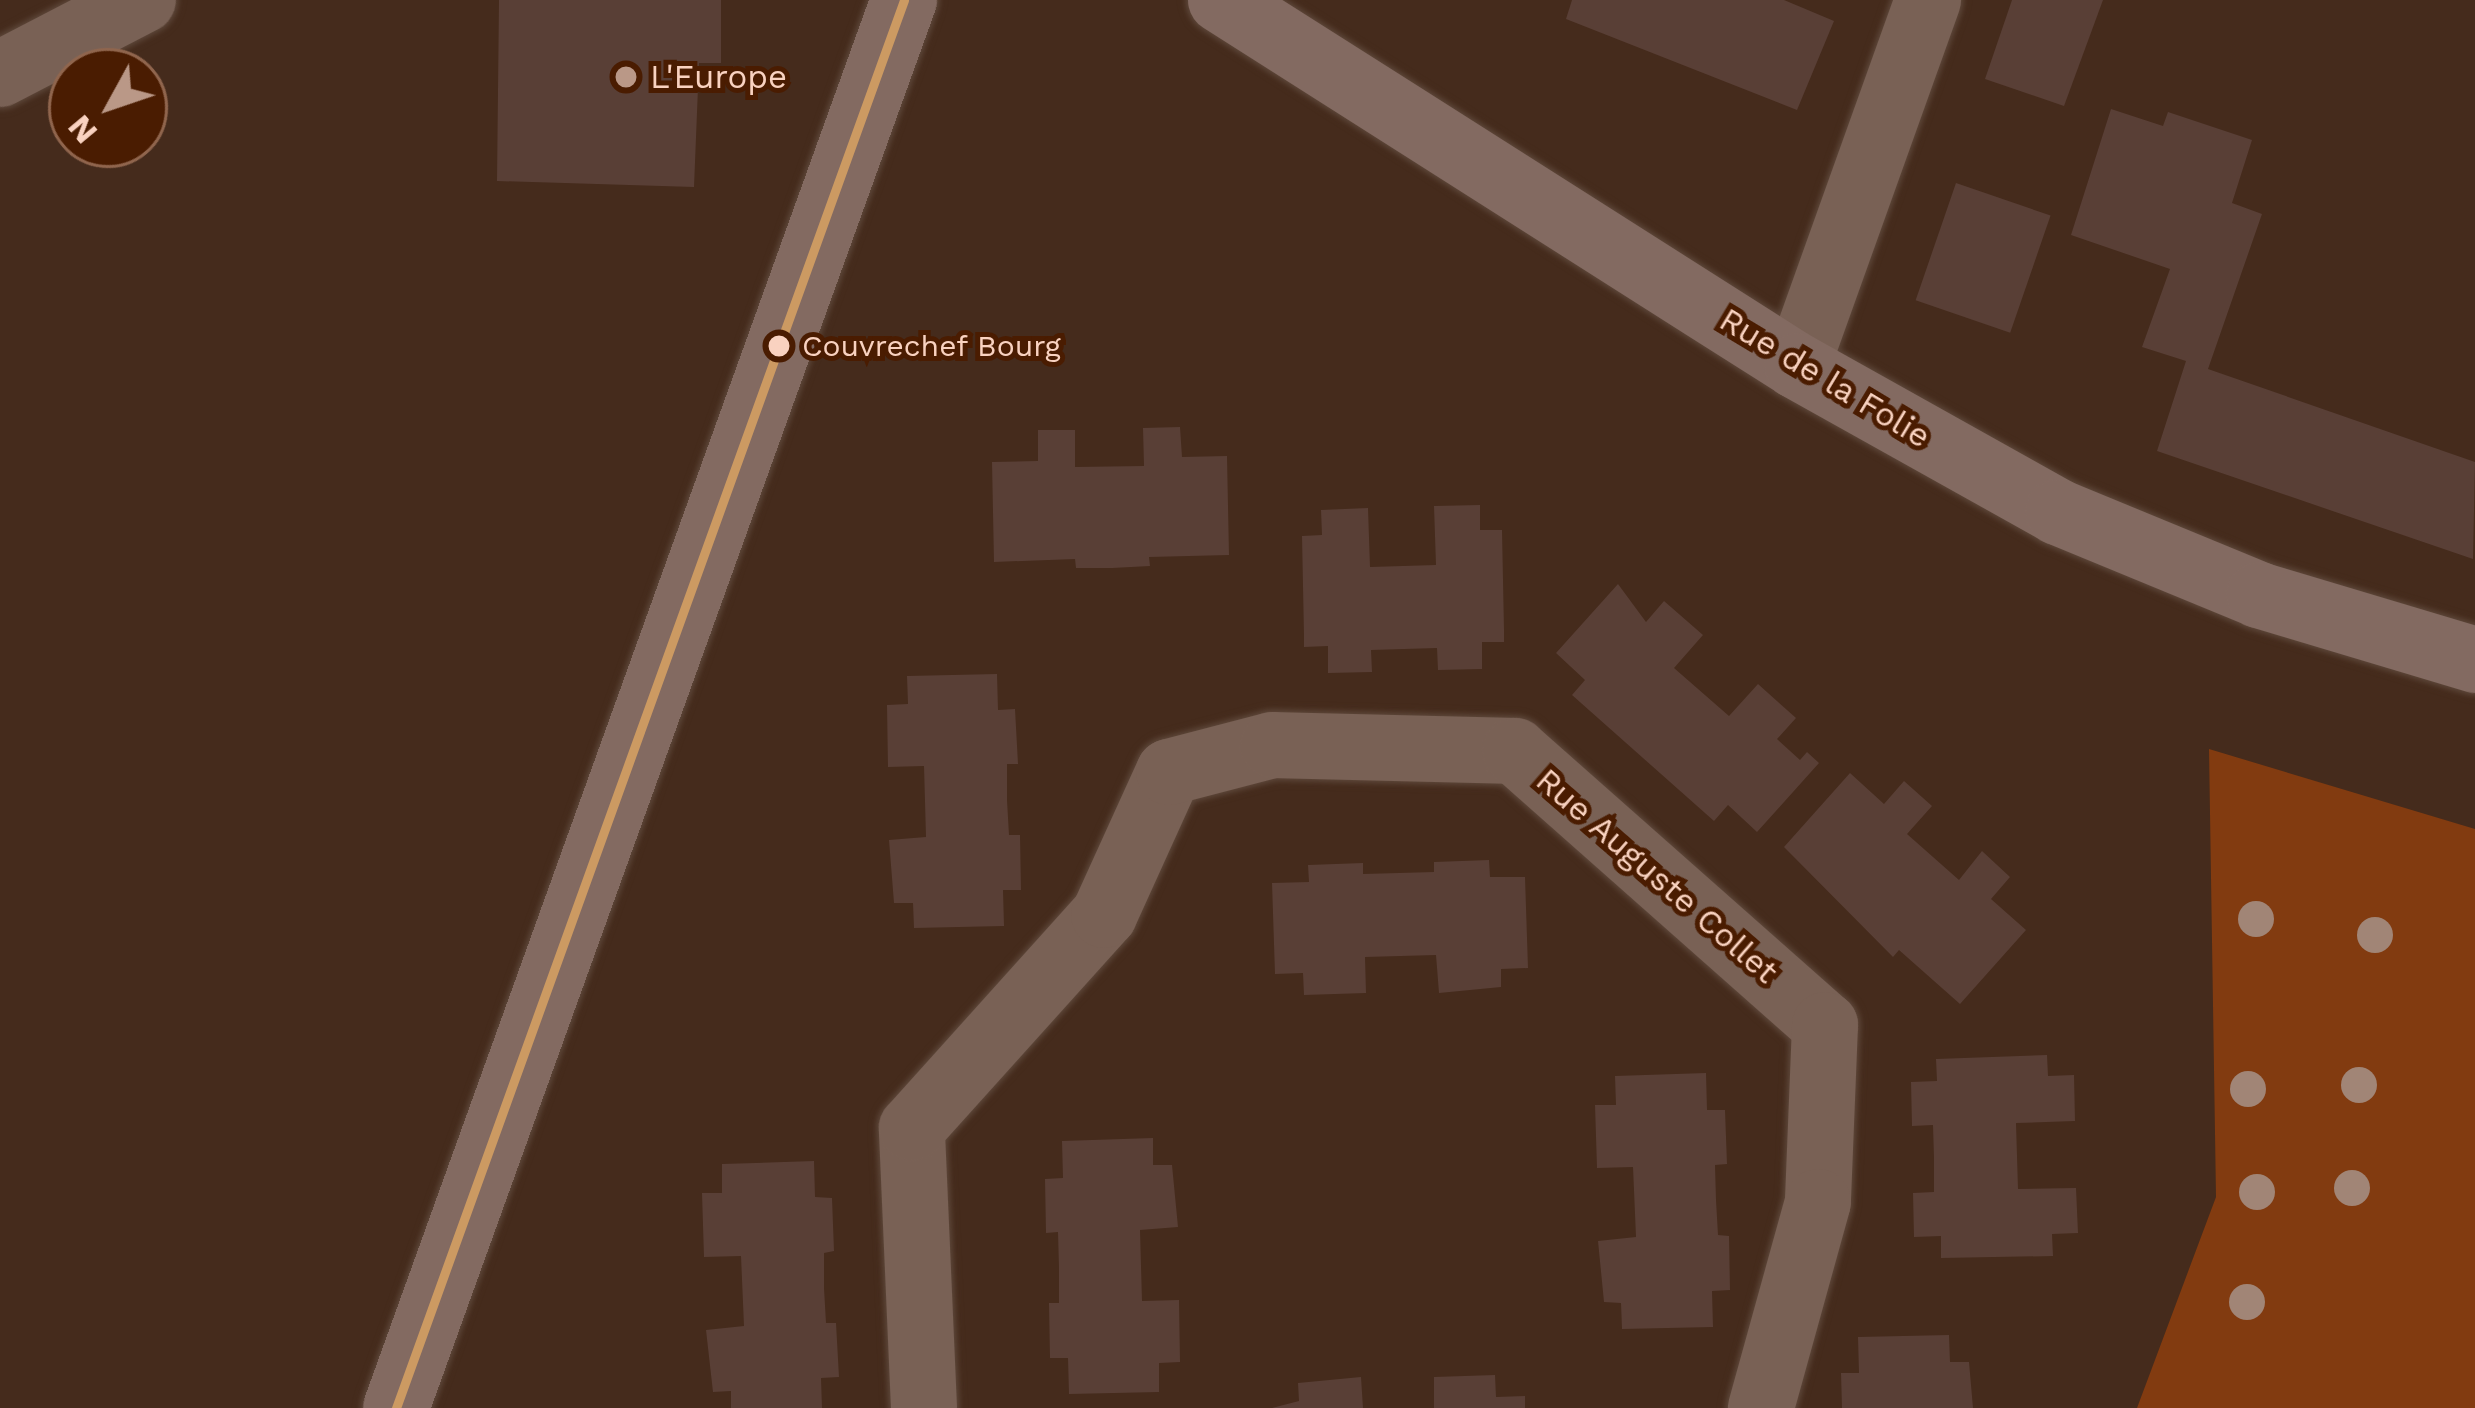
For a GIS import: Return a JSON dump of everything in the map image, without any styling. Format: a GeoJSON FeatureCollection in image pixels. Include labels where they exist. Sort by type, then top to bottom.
{"type":"FeatureCollection","features":[{"type":"Feature","properties":{"kind":"main road"},"geometry":{"type":"LineString","coordinates":[[396,1408],[904,0]]}},
{"type":"Feature","properties":{"kind":"main road","name":"Rue de la Folie"},"geometry":{"type":"LineString","coordinates":[[1221,0],[1797,366],[2058,512],[2259,595],[2475,660]]}},
{"type":"Feature","properties":{"kind":"street"},"geometry":{"type":"LineString","coordinates":[[0,74],[143,0]]}},
{"type":"Feature","properties":{"kind":"street"},"geometry":{"type":"LineString","coordinates":[[1797,366],[1928,0]]}},
{"type":"Feature","properties":{"kind":"street","name":"Rue Auguste Collet"},"geometry":{"type":"LineString","coordinates":[[924,1408],[912,1128],[1104,915],[1168,772],[1273,745],[1515,751],[1825,1025],[1818,1202],[1761,1408]]}},
{"type":"Feature","properties":{"kind":"shaded area"},"geometry":{"type":"Polygon","coordinates":[[[2209,749],[2475,829],[2475,1408],[2137,1408],[2216,1197],[2209,749]]]}},
{"type":"Feature","properties":{"kind":"building"},"geometry":{"type":"Polygon","coordinates":[[[499,0],[721,0],[721,63],[699,63],[694,187],[497,181],[499,0]]]}},
{"type":"Feature","properties":{"kind":"building"},"geometry":{"type":"Polygon","coordinates":[[[1572,0],[1784,0],[1834,21],[1797,110],[1566,19],[1572,0]]]}},
{"type":"Feature","properties":{"kind":"building"},"geometry":{"type":"Polygon","coordinates":[[[2012,0],[2103,0],[2064,106],[1985,79],[2012,0]]]}},
{"type":"Feature","properties":{"kind":"building"},"geometry":{"type":"Polygon","coordinates":[[[2111,109],[2163,126],[2168,112],[2252,140],[2232,203],[2262,214],[2208,369],[2475,462],[2473,559],[2157,451],[2186,361],[2142,347],[2170,269],[2071,235],[2111,109]]]}},
{"type":"Feature","properties":{"kind":"building"},"geometry":{"type":"Polygon","coordinates":[[[1956,183],[2051,216],[2010,333],[1916,300],[1956,183]]]}},
{"type":"Feature","properties":{"kind":"building"},"geometry":{"type":"Polygon","coordinates":[[[1180,427],[1182,457],[1227,456],[1229,555],[1149,557],[1150,566],[1112,568],[1076,568],[1075,559],[994,562],[992,462],[1038,461],[1038,430],[1075,430],[1075,467],[1144,466],[1143,428],[1180,427]]]}},
{"type":"Feature","properties":{"kind":"building"},"geometry":{"type":"Polygon","coordinates":[[[1480,505],[1480,530],[1502,530],[1504,630],[1504,642],[1482,642],[1482,669],[1438,670],[1437,648],[1371,650],[1372,672],[1328,673],[1328,646],[1304,647],[1302,536],[1322,535],[1321,510],[1368,508],[1370,567],[1436,565],[1434,506],[1480,505]]]}},
{"type":"Feature","properties":{"kind":"building"},"geometry":{"type":"Polygon","coordinates":[[[1618,584],[1646,622],[1664,601],[1703,635],[1674,668],[1729,716],[1758,684],[1796,718],[1777,739],[1800,760],[1807,752],[1819,763],[1757,832],[1728,805],[1714,821],[1572,695],[1585,680],[1556,653],[1618,584]]]}},
{"type":"Feature","properties":{"kind":"building"},"geometry":{"type":"Polygon","coordinates":[[[997,674],[998,710],[1015,709],[1018,764],[1007,764],[1007,800],[1009,835],[1020,835],[1021,890],[1003,890],[1004,926],[914,928],[913,903],[894,903],[889,840],[926,837],[924,766],[888,767],[887,705],[908,704],[907,676],[997,674]]]}},
{"type":"Feature","properties":{"kind":"building"},"geometry":{"type":"Polygon","coordinates":[[[1850,773],[1884,804],[1904,781],[1932,806],[1907,834],[1959,880],[1982,851],[2010,877],[1991,899],[2026,930],[1960,1004],[1899,950],[1893,957],[1784,847],[1850,773]]]}},
{"type":"Feature","properties":{"kind":"building"},"geometry":{"type":"Polygon","coordinates":[[[1489,860],[1490,877],[1525,877],[1528,968],[1501,969],[1501,987],[1439,993],[1436,955],[1365,957],[1366,993],[1304,995],[1303,973],[1275,974],[1272,883],[1309,882],[1308,865],[1363,863],[1363,874],[1434,872],[1434,862],[1489,860]]]}},
{"type":"Feature","properties":{"kind":"building"},"geometry":{"type":"Polygon","coordinates":[[[2047,1055],[2048,1076],[2074,1075],[2075,1121],[2016,1123],[2018,1189],[2076,1188],[2078,1233],[2052,1234],[2053,1256],[1941,1258],[1941,1236],[1914,1237],[1913,1193],[1934,1192],[1934,1158],[1933,1125],[1912,1126],[1911,1082],[1937,1081],[1936,1059],[2047,1055]]]}},
{"type":"Feature","properties":{"kind":"building"},"geometry":{"type":"Polygon","coordinates":[[[1706,1073],[1707,1110],[1725,1110],[1727,1164],[1715,1165],[1718,1235],[1729,1236],[1730,1290],[1712,1291],[1713,1327],[1622,1329],[1621,1303],[1604,1302],[1598,1241],[1636,1237],[1633,1167],[1597,1168],[1595,1105],[1616,1105],[1615,1076],[1706,1073]]]}},
{"type":"Feature","properties":{"kind":"building"},"geometry":{"type":"Polygon","coordinates":[[[1153,1138],[1153,1165],[1172,1165],[1178,1227],[1140,1230],[1142,1301],[1179,1300],[1180,1362],[1159,1363],[1159,1392],[1069,1394],[1068,1358],[1050,1358],[1049,1303],[1059,1303],[1058,1232],[1046,1233],[1045,1179],[1063,1178],[1062,1141],[1153,1138]]]}},
{"type":"Feature","properties":{"kind":"building"},"geometry":{"type":"Polygon","coordinates":[[[814,1161],[815,1197],[832,1198],[834,1251],[824,1253],[824,1288],[826,1323],[836,1323],[839,1377],[821,1378],[822,1408],[731,1408],[731,1391],[713,1392],[706,1330],[744,1326],[741,1256],[704,1257],[702,1193],[722,1193],[722,1164],[814,1161]]]}},
{"type":"Feature","properties":{"kind":"building"},"geometry":{"type":"Polygon","coordinates":[[[1949,1335],[1950,1362],[1969,1362],[1973,1408],[1842,1408],[1841,1373],[1859,1373],[1858,1337],[1949,1335]]]}},
{"type":"Feature","properties":{"kind":"building"},"geometry":{"type":"Polygon","coordinates":[[[1495,1375],[1496,1397],[1525,1396],[1525,1408],[1434,1408],[1434,1377],[1495,1375]]]}},
{"type":"Feature","properties":{"kind":"building"},"geometry":{"type":"Polygon","coordinates":[[[1361,1377],[1363,1408],[1272,1408],[1299,1401],[1298,1383],[1361,1377]]]}},
{"type":"Feature","properties":{"kind":"transit line"},"geometry":{"type":"LineString","coordinates":[[396,1408],[904,0]]}},
{"type":"Feature","properties":{"kind":"place","name":"L'Europe"},"geometry":{"type":"Point","coordinates":[626,77]}},
{"type":"Feature","properties":{"kind":"place","name":"Couvrechef Bourg"},"geometry":{"type":"Point","coordinates":[779,346]}}]}
